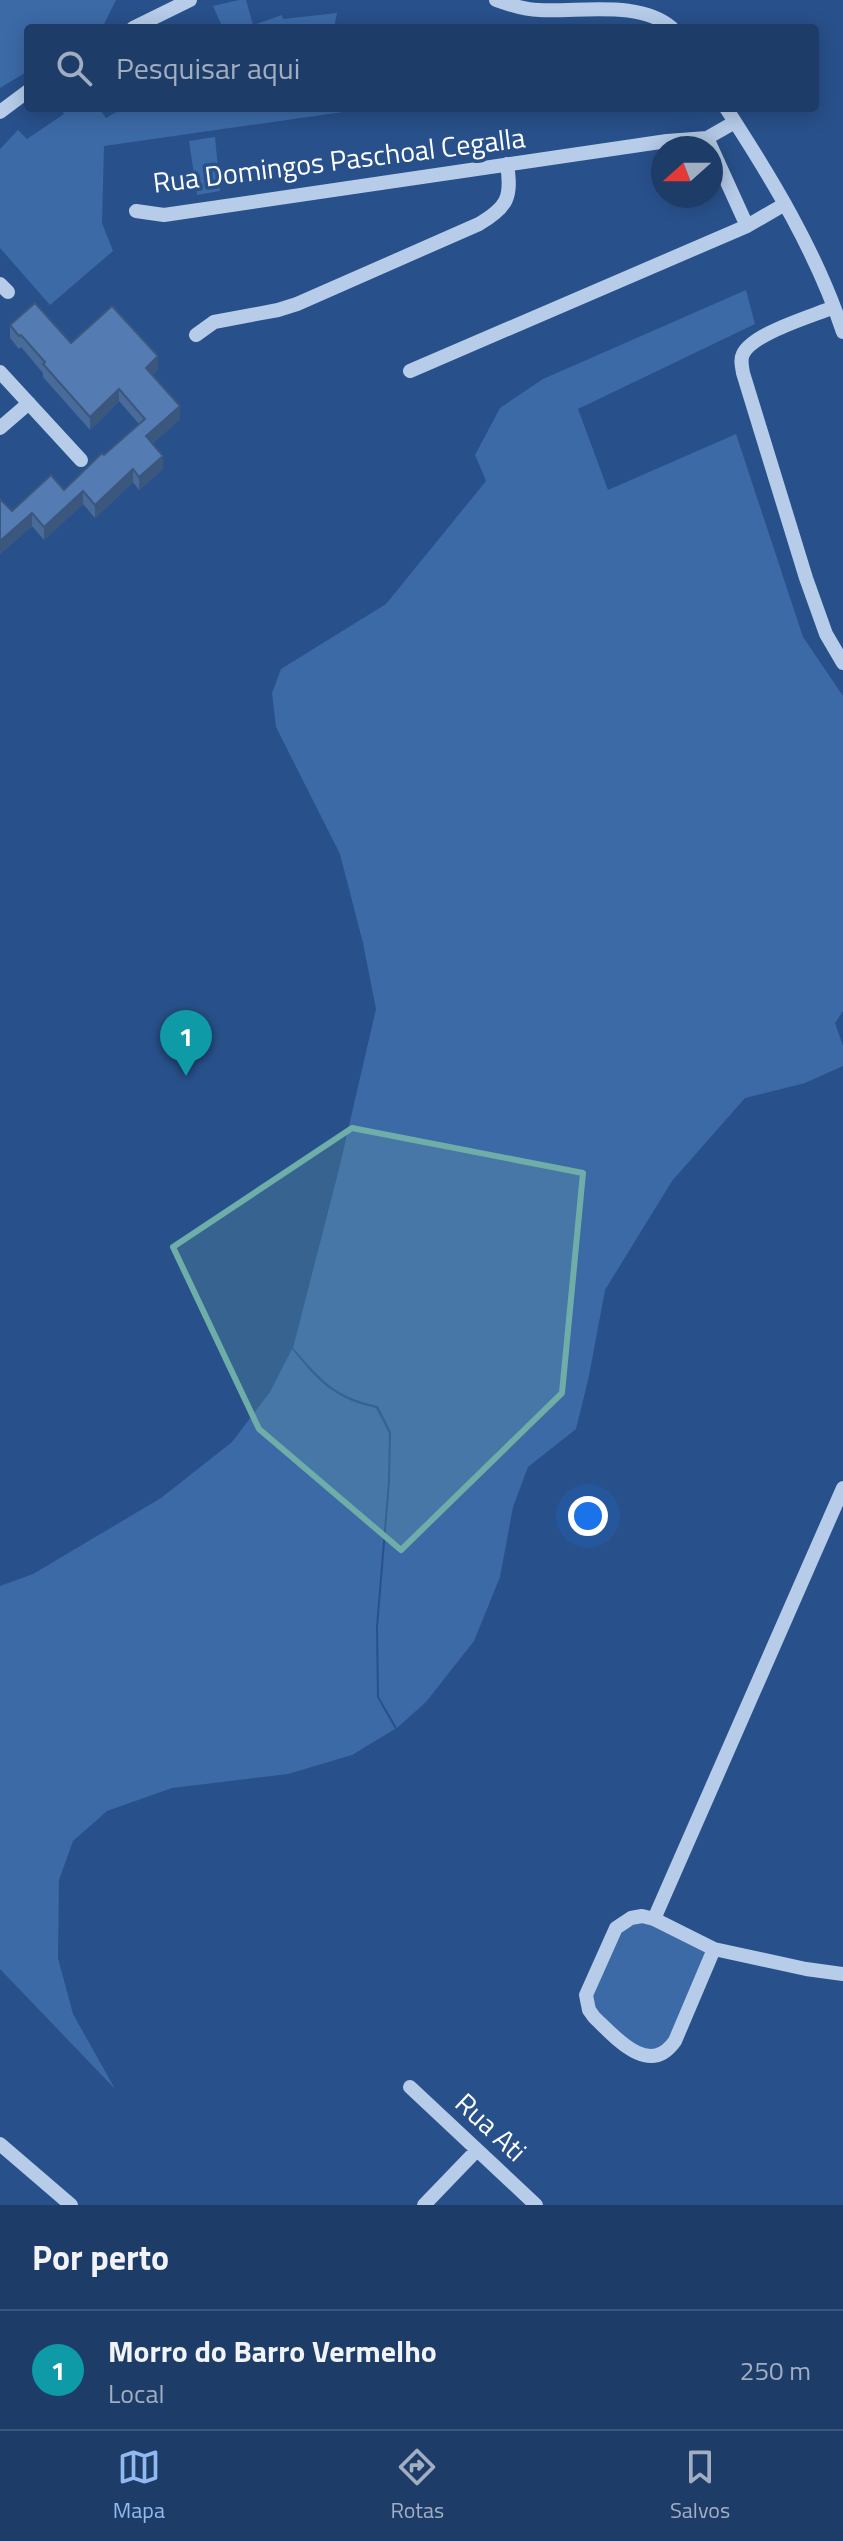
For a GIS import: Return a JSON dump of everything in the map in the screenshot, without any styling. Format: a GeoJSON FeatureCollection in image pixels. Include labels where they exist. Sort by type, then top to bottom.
{"type":"FeatureCollection","features":[{"type":"Feature","properties":{"kind":"street"},"geometry":{"type":"LineString","coordinates":[[141,24],[190,0]]}},
{"type":"Feature","properties":{"kind":"street"},"geometry":{"type":"LineString","coordinates":[[496,0],[538,10],[637,5],[669,24]]}},
{"type":"Feature","properties":{"kind":"street"},"geometry":{"type":"LineString","coordinates":[[0,112],[24,94]]}},
{"type":"Feature","properties":{"kind":"street"},"geometry":{"type":"LineString","coordinates":[[729,112],[808,247],[843,332]]}},
{"type":"Feature","properties":{"kind":"street","name":"Rua Domingos Paschoal Cegalla"},"geometry":{"type":"LineString","coordinates":[[710,136],[735,122]]}},
{"type":"Feature","properties":{"kind":"street","name":"Rua Domingos Paschoal Cegalla"},"geometry":{"type":"LineString","coordinates":[[136,211],[164,215],[651,143]]}},
{"type":"Feature","properties":{"kind":"street"},"geometry":{"type":"LineString","coordinates":[[196,335],[214,322],[297,304],[494,216],[508,196],[507,164]]}},
{"type":"Feature","properties":{"kind":"street"},"geometry":{"type":"LineString","coordinates":[[723,173],[747,226]]}},
{"type":"Feature","properties":{"kind":"street"},"geometry":{"type":"LineString","coordinates":[[410,371],[747,226],[785,204]]}},
{"type":"Feature","properties":{"kind":"street"},"geometry":{"type":"LineString","coordinates":[[834,307],[755,340],[744,350],[741,358],[806,578],[826,634],[843,663]]}},
{"type":"Feature","properties":{"kind":"street"},"geometry":{"type":"LineString","coordinates":[[0,372],[81,460]]}},
{"type":"Feature","properties":{"kind":"street"},"geometry":{"type":"LineString","coordinates":[[0,428],[29,403]]}},
{"type":"Feature","properties":{"kind":"street"},"geometry":{"type":"LineString","coordinates":[[654,1919],[843,1488]]}},
{"type":"Feature","properties":{"kind":"street"},"geometry":{"type":"LineString","coordinates":[[714,1949],[670,2049],[649,2055],[634,2052],[589,2010],[586,1995],[616,1928],[631,1918],[642,1916],[714,1949],[843,1974]]}},
{"type":"Feature","properties":{"kind":"street","name":"Rua Ati"},"geometry":{"type":"LineString","coordinates":[[410,2087],[536,2205]]}},
{"type":"Feature","properties":{"kind":"street"},"geometry":{"type":"LineString","coordinates":[[0,2144],[71,2205]]}},
{"type":"Feature","properties":{"kind":"street"},"geometry":{"type":"LineString","coordinates":[[424,2205],[477,2150]]}},
{"type":"Feature","properties":{"kind":"highlighted area"},"geometry":{"type":"Polygon","coordinates":[[[352,1128],[583,1173],[562,1393],[401,1550],[259,1429],[173,1247],[352,1128]]]}},
{"type":"Feature","properties":{"kind":"shaded area"},"geometry":{"type":"Polygon","coordinates":[[[0,0],[116,0],[104,24],[24,24],[24,73],[0,88],[0,0]]]}},
{"type":"Feature","properties":{"kind":"shaded area"},"geometry":{"type":"Polygon","coordinates":[[[246,0],[253,24],[221,24],[213,6],[246,0]]]}},
{"type":"Feature","properties":{"kind":"shaded area"},"geometry":{"type":"Polygon","coordinates":[[[337,13],[335,24],[256,24],[282,15],[283,19],[337,13]]]}},
{"type":"Feature","properties":{"kind":"shaded area"},"geometry":{"type":"Polygon","coordinates":[[[102,112],[106,118],[116,112],[343,112],[104,146],[102,223],[113,251],[50,305],[0,248],[0,149],[18,130],[27,139],[64,114],[102,112]]]}},
{"type":"Feature","properties":{"kind":"shaded area"},"geometry":{"type":"Polygon","coordinates":[[[215,137],[220,191],[197,195],[189,141],[215,137]]]}},
{"type":"Feature","properties":{"kind":"shaded area"},"geometry":{"type":"Polygon","coordinates":[[[746,290],[755,324],[578,409],[608,490],[736,434],[803,637],[843,696],[843,1011],[835,1023],[843,1046],[843,1066],[805,1083],[745,1098],[672,1181],[605,1290],[576,1429],[528,1467],[513,1507],[500,1577],[474,1641],[426,1702],[397,1728],[379,1697],[378,1627],[391,1432],[378,1406],[351,1398],[330,1386],[293,1348],[376,1009],[340,854],[276,727],[272,693],[281,669],[386,604],[486,481],[475,455],[500,408],[543,379],[746,290]]]}},
{"type":"Feature","properties":{"kind":"shaded area"},"geometry":{"type":"Polygon","coordinates":[[[292,1349],[328,1387],[349,1399],[376,1408],[389,1433],[376,1627],[377,1697],[395,1729],[352,1755],[288,1774],[172,1788],[107,1811],[73,1841],[59,1880],[58,1958],[73,2014],[115,2089],[0,1969],[0,1586],[33,1574],[161,1498],[232,1442],[270,1392],[292,1349]]]}},
{"type":"Feature","properties":{"kind":"shaded area"},"geometry":{"type":"Polygon","coordinates":[[[653,1922],[709,1950],[670,2043],[662,2050],[640,2052],[596,2017],[591,2000],[623,1930],[637,1923],[653,1922]]]}},
{"type":"Feature","properties":{"kind":"building"},"geometry":{"type":"Polygon","coordinates":[[[35,303],[71,343],[112,306],[158,356],[146,368],[180,406],[146,436],[163,456],[139,477],[133,469],[95,505],[83,491],[44,527],[32,513],[0,541],[0,499],[12,511],[51,475],[64,490],[102,453],[104,455],[145,419],[119,389],[90,417],[10,325],[35,303]]]}},
{"type":"Feature","properties":{"kind":"place","name":"Morro do Barro Vermelho"},"geometry":{"type":"Point","coordinates":[186,1076]}}]}
